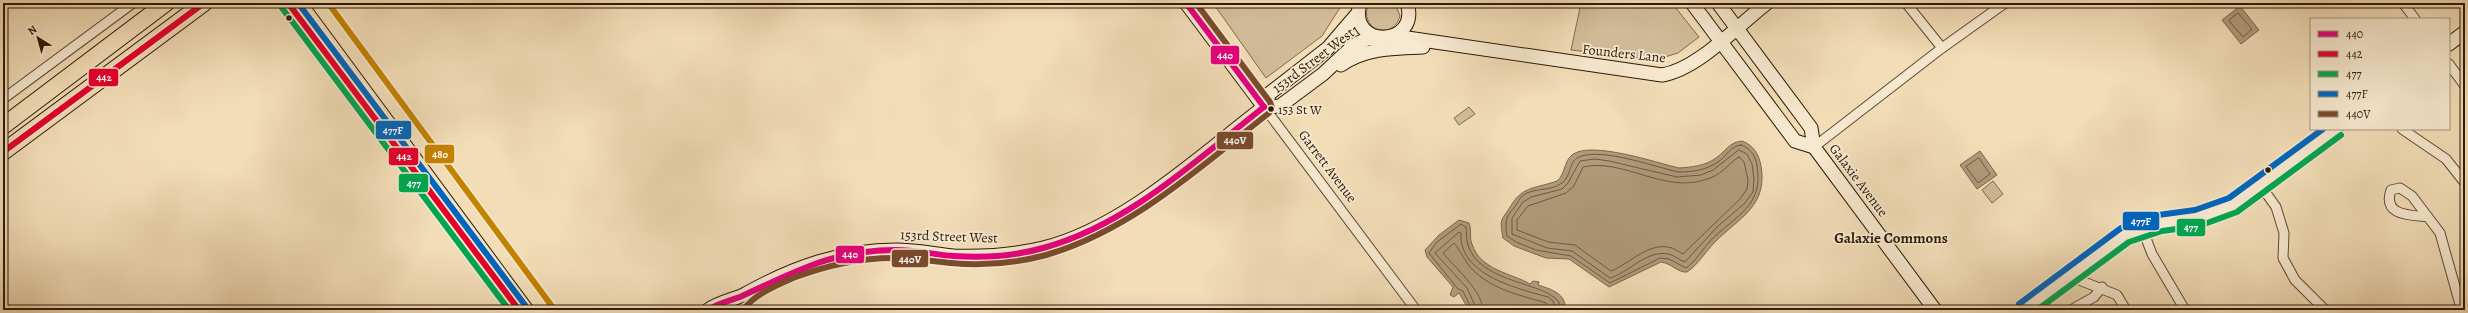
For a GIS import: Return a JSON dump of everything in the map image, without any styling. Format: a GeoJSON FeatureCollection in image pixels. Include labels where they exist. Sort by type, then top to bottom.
{"type":"FeatureCollection","features":[{"type":"Feature","properties":{"kind":"highway"},"geometry":{"type":"LineString","coordinates":[[3,126],[166,3]]}},
{"type":"Feature","properties":{"kind":"highway"},"geometry":{"type":"LineString","coordinates":[[3,152],[204,3]]}},
{"type":"Feature","properties":{"kind":"main road"},"geometry":{"type":"LineString","coordinates":[[288,3],[519,310]]}},
{"type":"Feature","properties":{"kind":"main road"},"geometry":{"type":"LineString","coordinates":[[318,3],[545,310]]}},
{"type":"Feature","properties":{"kind":"street"},"geometry":{"type":"LineString","coordinates":[[3,100],[132,3]]}},
{"type":"Feature","properties":{"kind":"street","name":"Garrett Avenue"},"geometry":{"type":"LineString","coordinates":[[1186,3],[1416,310]]}},
{"type":"Feature","properties":{"kind":"street"},"geometry":{"type":"LineString","coordinates":[[1394,36],[1406,25],[1409,17],[1408,3]]}},
{"type":"Feature","properties":{"kind":"street","name":"Galaxie Avenue"},"geometry":{"type":"LineString","coordinates":[[1692,3],[1795,141],[1814,147]]}},
{"type":"Feature","properties":{"kind":"street","name":"Galaxie Avenue"},"geometry":{"type":"LineString","coordinates":[[1718,3],[1811,128],[1814,147],[1935,310]]}},
{"type":"Feature","properties":{"kind":"street","name":"Founders Lane"},"geometry":{"type":"LineString","coordinates":[[1394,36],[1453,46],[1662,75],[1675,73],[1690,66],[1736,27],[1768,3]]}},
{"type":"Feature","properties":{"kind":"street"},"geometry":{"type":"LineString","coordinates":[[1906,3],[1942,48]]}},
{"type":"Feature","properties":{"kind":"street"},"geometry":{"type":"LineString","coordinates":[[1814,147],[1942,48],[2005,3]]}},
{"type":"Feature","properties":{"kind":"street"},"geometry":{"type":"LineString","coordinates":[[2404,3],[2414,18]]}},
{"type":"Feature","properties":{"kind":"street"},"geometry":{"type":"LineString","coordinates":[[1359,8],[1359,20],[1367,32],[1381,38]]}},
{"type":"Feature","properties":{"kind":"street","name":"153rd Street West"},"geometry":{"type":"LineString","coordinates":[[708,310],[715,305],[742,296],[775,278],[806,264],[843,254],[895,250],[952,255],[1000,255],[1031,250],[1069,240],[1110,220],[1134,205],[1264,107],[1270,93],[1328,48],[1359,8]]}},
{"type":"Feature","properties":{"kind":"street"},"geometry":{"type":"LineString","coordinates":[[2450,43],[2465,32]]}},
{"type":"Feature","properties":{"kind":"street","name":"153rd Street West"},"geometry":{"type":"LineString","coordinates":[[1264,107],[1280,106],[1323,74],[1354,45],[1367,39],[1394,36]]}},
{"type":"Feature","properties":{"kind":"street","name":"Founders Lane"},"geometry":{"type":"LineString","coordinates":[[1323,74],[1354,56],[1370,51],[1453,46]]}},
{"type":"Feature","properties":{"kind":"street"},"geometry":{"type":"LineString","coordinates":[[2450,65],[2465,86]]}},
{"type":"Feature","properties":{"kind":"street"},"geometry":{"type":"LineString","coordinates":[[2024,310],[2108,246],[2142,228],[2215,213],[2233,205],[2261,186],[2335,130]]}},
{"type":"Feature","properties":{"kind":"street"},"geometry":{"type":"LineString","coordinates":[[2403,130],[2446,159],[2465,183]]}},
{"type":"Feature","properties":{"kind":"street"},"geometry":{"type":"LineString","coordinates":[[2261,186],[2276,207],[2284,233],[2283,258],[2295,280],[2325,310]]}},
{"type":"Feature","properties":{"kind":"street"},"geometry":{"type":"LineString","coordinates":[[2428,217],[2440,233],[2460,308]]}},
{"type":"Feature","properties":{"kind":"street"},"geometry":{"type":"LineString","coordinates":[[2142,228],[2152,254],[2185,310]]}},
{"type":"Feature","properties":{"kind":"street"},"geometry":{"type":"LineString","coordinates":[[2070,276],[2116,295],[2126,310]]}},
{"type":"Feature","properties":{"kind":"street"},"geometry":{"type":"LineString","coordinates":[[2071,310],[2094,297],[2102,288]]}},
{"type":"Feature","properties":{"kind":"street","name":"153rd Street West"},"geometry":{"type":"LineString","coordinates":[[733,310],[742,296]]}},
{"type":"Feature","properties":{"kind":"shaded area"},"geometry":{"type":"Polygon","coordinates":[[[1213,3],[1343,3],[1322,36],[1266,78],[1213,3]]]}},
{"type":"Feature","properties":{"kind":"shaded area"},"geometry":{"type":"Polygon","coordinates":[[[1370,3],[1395,3],[1400,16],[1396,24],[1390,29],[1386,30],[1374,28],[1369,22],[1367,16],[1367,10],[1370,3]]]}},
{"type":"Feature","properties":{"kind":"shaded area"},"geometry":{"type":"Polygon","coordinates":[[[1581,3],[1672,3],[1699,37],[1678,53],[1655,60],[1571,50],[1581,3]]]}},
{"type":"Feature","properties":{"kind":"shaded area"},"geometry":{"type":"Polygon","coordinates":[[[1469,107],[1475,114],[1459,125],[1454,118],[1469,107]]]}},
{"type":"Feature","properties":{"kind":"shaded area"},"geometry":{"type":"Polygon","coordinates":[[[1993,181],[2003,194],[1992,203],[1982,190],[1993,181]]]}},
{"type":"Feature","properties":{"kind":"water"},"geometry":{"type":"Polygon","coordinates":[[[2240,6],[2259,30],[2241,44],[2222,20],[2240,6]]]}},
{"type":"Feature","properties":{"kind":"water"},"geometry":{"type":"Polygon","coordinates":[[[1742,141],[1755,150],[1761,166],[1762,180],[1756,201],[1750,210],[1715,242],[1698,262],[1687,272],[1681,271],[1661,262],[1609,287],[1569,259],[1546,258],[1514,246],[1503,238],[1501,222],[1516,198],[1532,188],[1557,181],[1562,175],[1569,158],[1581,151],[1608,151],[1679,168],[1694,167],[1712,161],[1730,145],[1742,141]]]}},
{"type":"Feature","properties":{"kind":"water"},"geometry":{"type":"Polygon","coordinates":[[[1980,151],[1997,175],[1977,189],[1960,165],[1980,151]]]}},
{"type":"Feature","properties":{"kind":"water"},"geometry":{"type":"Polygon","coordinates":[[[1459,220],[1469,223],[1472,244],[1476,253],[1482,260],[1497,270],[1530,284],[1533,281],[1539,282],[1538,285],[1553,290],[1561,296],[1565,304],[1565,310],[1469,310],[1459,293],[1454,297],[1450,295],[1453,287],[1427,257],[1425,250],[1439,235],[1459,220]]]}},
{"type":"Feature","properties":{"kind":"transit line","name":"442"},"geometry":{"type":"LineString","coordinates":[[3,152],[204,3]]}},
{"type":"Feature","properties":{"kind":"transit line","name":"442"},"geometry":{"type":"LineString","coordinates":[[288,3],[519,310]]}},
{"type":"Feature","properties":{"kind":"transit line","name":"477F"},"geometry":{"type":"LineString","coordinates":[[298,3],[525,305]]}},
{"type":"Feature","properties":{"kind":"transit line","name":"480"},"geometry":{"type":"LineString","coordinates":[[328,3],[551,305]]}},
{"type":"Feature","properties":{"kind":"transit line","name":"440"},"geometry":{"type":"LineString","coordinates":[[1186,3],[1264,107]]}},
{"type":"Feature","properties":{"kind":"transit line","name":"440V"},"geometry":{"type":"LineString","coordinates":[[743,310],[753,299],[772,287],[817,270],[855,261],[880,258],[900,258],[963,264],[987,264],[1023,260],[1046,255],[1077,244],[1107,230],[1164,195],[1269,113],[1272,108],[1270,102],[1196,3]]}},
{"type":"Feature","properties":{"kind":"transit line","name":"477"},"geometry":{"type":"LineString","coordinates":[[282,8],[509,310]]}},
{"type":"Feature","properties":{"kind":"transit line","name":"440"},"geometry":{"type":"LineString","coordinates":[[708,310],[798,270],[834,258],[853,254],[896,250],[954,256],[999,256],[1032,251],[1074,238],[1104,224],[1160,189],[1264,107]]}},
{"type":"Feature","properties":{"kind":"transit line","name":"477F"},"geometry":{"type":"LineString","coordinates":[[2019,304],[2121,228],[2158,215],[2195,210],[2229,198],[2322,130]]}},
{"type":"Feature","properties":{"kind":"transit line","name":"477"},"geometry":{"type":"LineString","coordinates":[[2037,310],[2129,242],[2162,231],[2199,226],[2237,212],[2341,135]]}},
{"type":"Feature","properties":{"kind":"place","name":"153 St W"},"geometry":{"type":"Point","coordinates":[1271,109]}},
{"type":"Feature","properties":{"kind":"district","name":"Galaxie Commons"},"geometry":{"type":"Point","coordinates":[1891,238]}}]}
